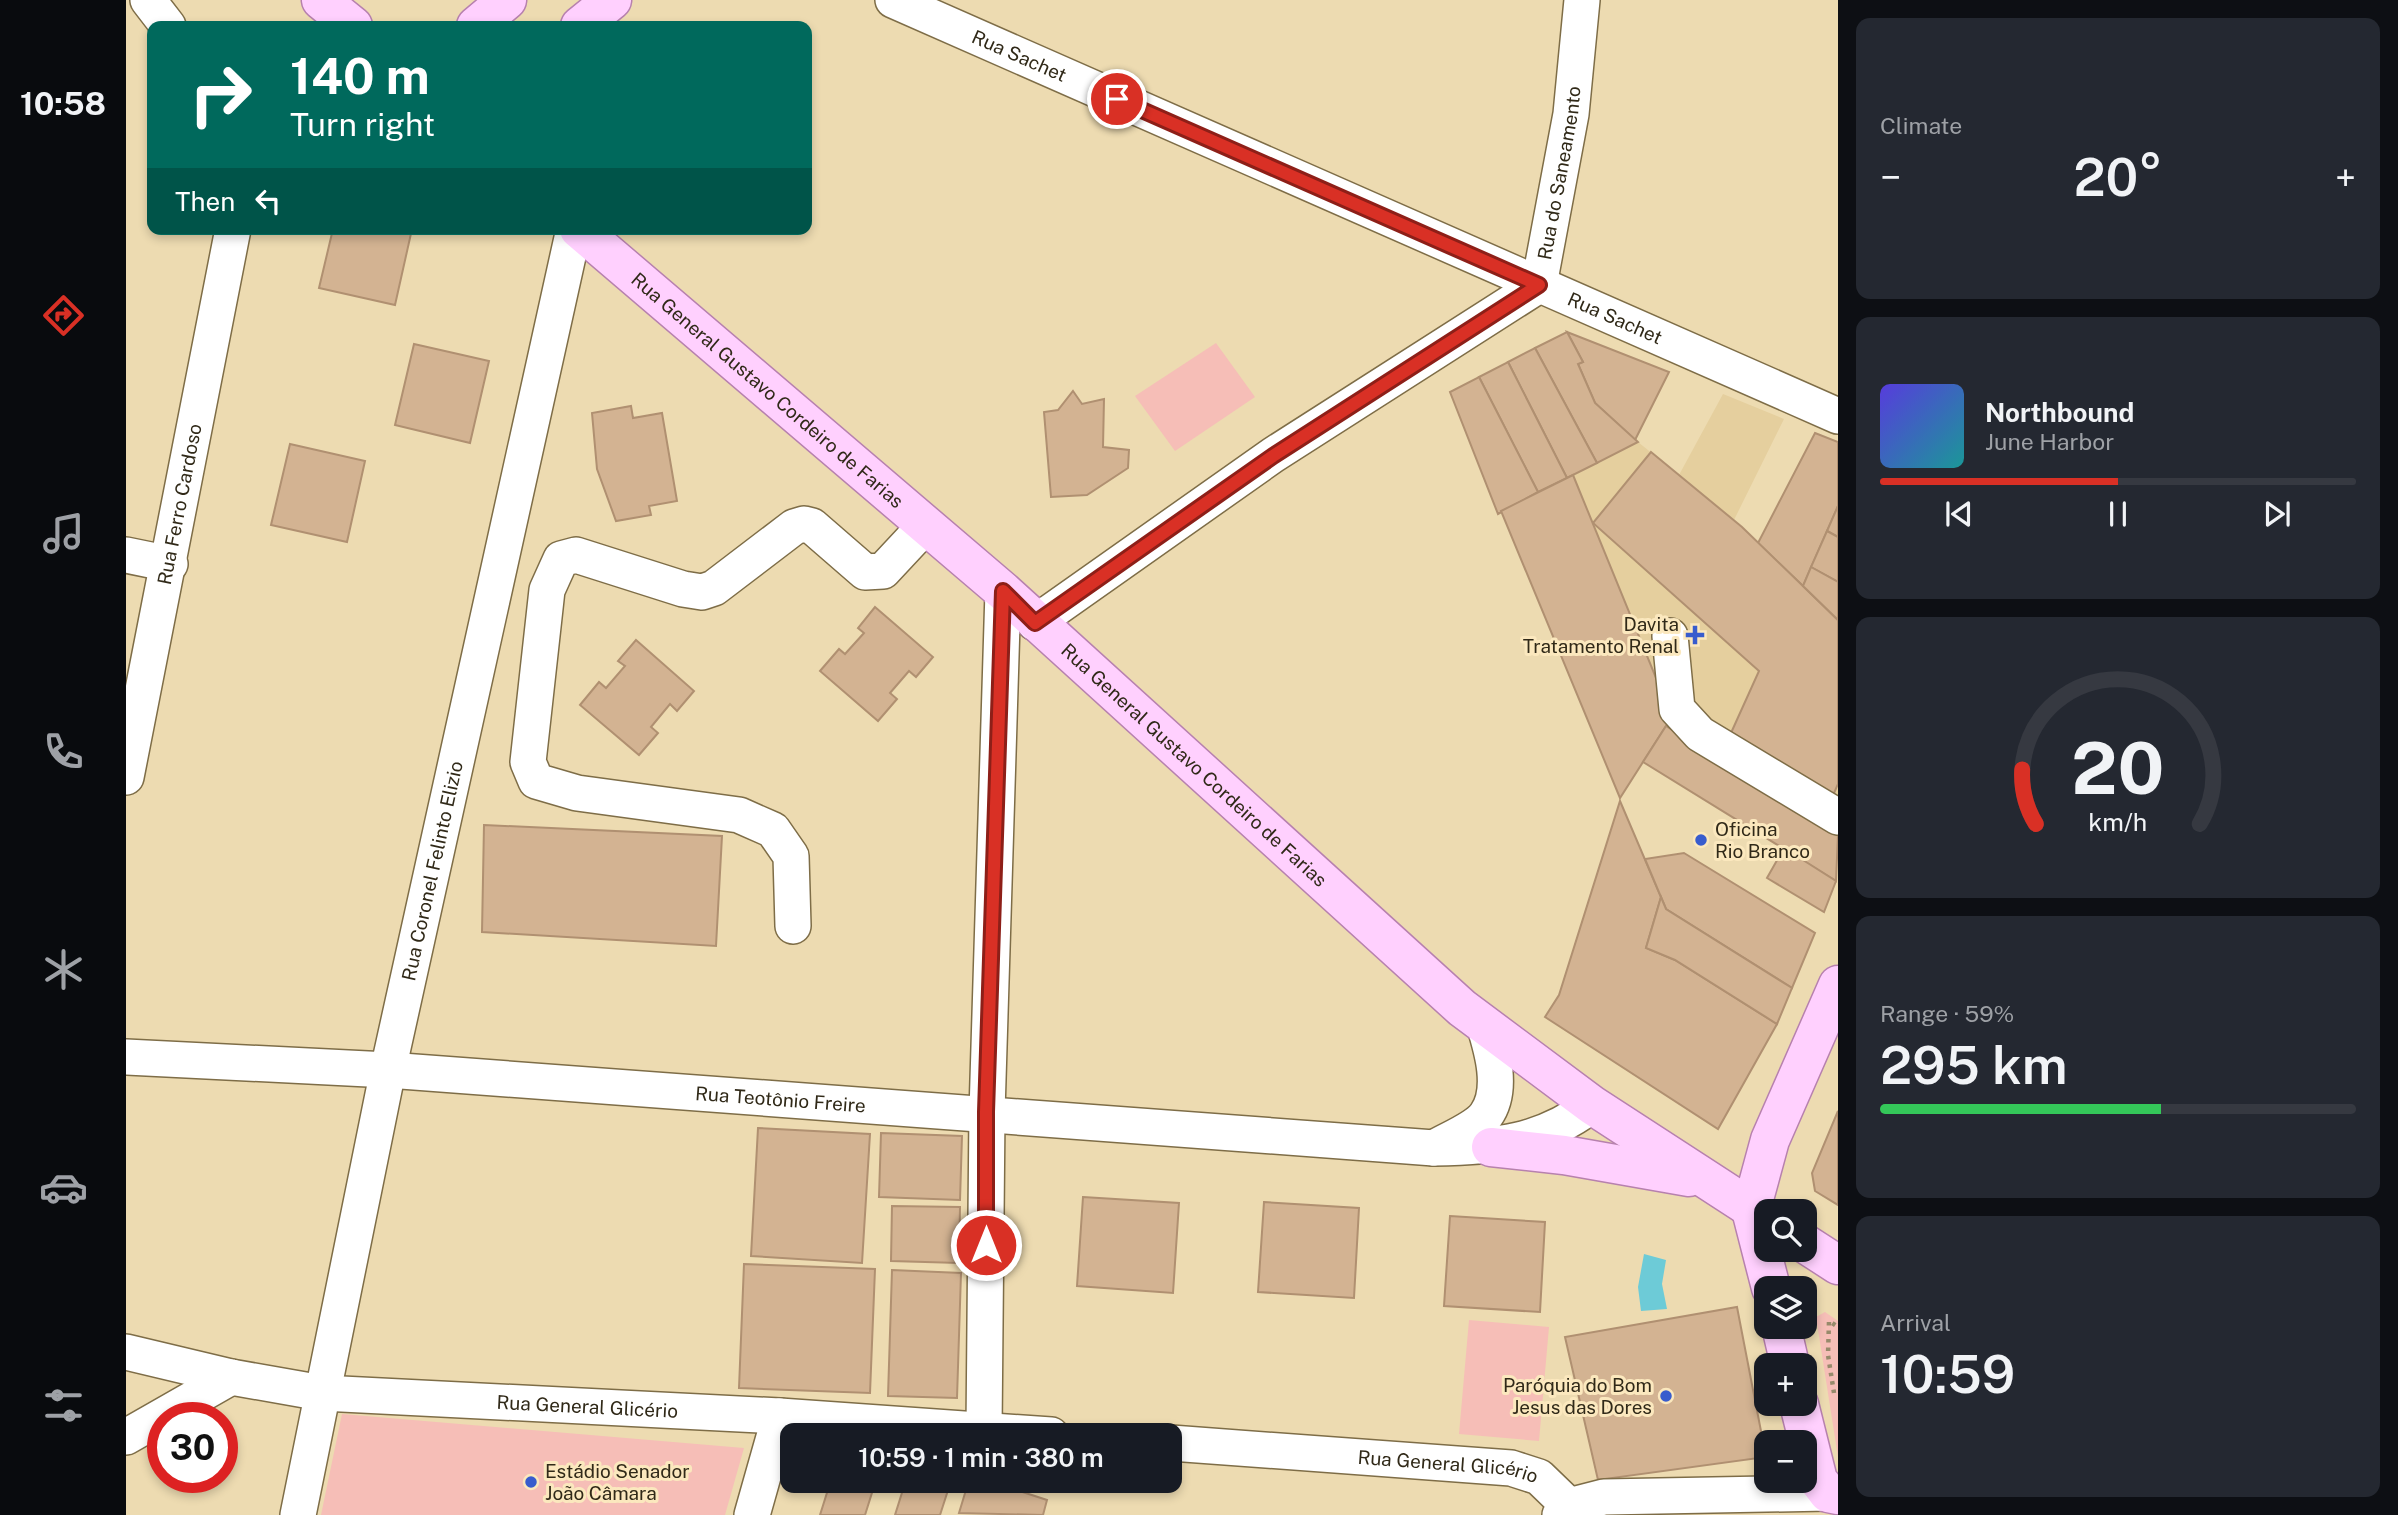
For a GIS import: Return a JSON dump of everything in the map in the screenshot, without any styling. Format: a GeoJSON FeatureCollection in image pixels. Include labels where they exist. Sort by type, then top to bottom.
{"type":"FeatureCollection","features":[{"type":"Feature","properties":{"kind":"main road"},"geometry":{"type":"LineString","coordinates":[[321,0],[347,21]]}},
{"type":"Feature","properties":{"kind":"main road"},"geometry":{"type":"LineString","coordinates":[[482,21],[507,0]]}},
{"type":"Feature","properties":{"kind":"main road"},"geometry":{"type":"LineString","coordinates":[[586,21],[612,0]]}},
{"type":"Feature","properties":{"kind":"main road","name":"Rua General Gustavo Cordeiro de Farias"},"geometry":{"type":"LineString","coordinates":[[583,235],[1003,591],[1035,623],[1484,1024],[1591,1105],[1754,1211]]}},
{"type":"Feature","properties":{"kind":"main road"},"geometry":{"type":"LineString","coordinates":[[1760,1199],[1770,1140],[1838,985]]}},
{"type":"Feature","properties":{"kind":"main road"},"geometry":{"type":"LineString","coordinates":[[1491,1147],[1575,1157],[1706,1180]]}},
{"type":"Feature","properties":{"kind":"main road"},"geometry":{"type":"LineString","coordinates":[[1817,1251],[1838,1265]]}},
{"type":"Feature","properties":{"kind":"main road"},"geometry":{"type":"LineString","coordinates":[[1818,1403],[1818,1480],[1833,1494]]}},
{"type":"Feature","properties":{"kind":"street"},"geometry":{"type":"LineString","coordinates":[[148,0],[164,21]]}},
{"type":"Feature","properties":{"kind":"street","name":"Rua Sachet"},"geometry":{"type":"LineString","coordinates":[[893,0],[1838,416]]}},
{"type":"Feature","properties":{"kind":"street","name":"Rua do Saneamento"},"geometry":{"type":"LineString","coordinates":[[1035,623],[1273,456],[1539,285],[1572,114],[1581,0]]}},
{"type":"Feature","properties":{"kind":"street","name":"Rua Ferro Cardoso"},"geometry":{"type":"LineString","coordinates":[[126,778],[170,564],[232,235]]}},
{"type":"Feature","properties":{"kind":"street","name":"Rua Coronel Felinto Elizio"},"geometry":{"type":"LineString","coordinates":[[298,1515],[388,1070],[575,235]]}},
{"type":"Feature","properties":{"kind":"street"},"geometry":{"type":"LineString","coordinates":[[793,926],[792,856],[774,830],[739,815],[577,793],[536,781],[528,762],[547,590],[561,559],[576,555],[702,592],[713,588],[794,527],[804,524],[812,526],[865,572],[876,574],[901,554],[925,526]]}},
{"type":"Feature","properties":{"kind":"street"},"geometry":{"type":"LineString","coordinates":[[126,555],[170,564]]}},
{"type":"Feature","properties":{"kind":"street"},"geometry":{"type":"LineString","coordinates":[[984,1423],[986,1112],[1003,591]]}},
{"type":"Feature","properties":{"kind":"street"},"geometry":{"type":"LineString","coordinates":[[1670,636],[1676,709],[1700,734],[1838,817]]}},
{"type":"Feature","properties":{"kind":"street"},"geometry":{"type":"LineString","coordinates":[[1434,1147],[1486,1116],[1493,1093],[1494,1061],[1484,1024]]}},
{"type":"Feature","properties":{"kind":"street","name":"Rua Teotônio Freire"},"geometry":{"type":"LineString","coordinates":[[126,1057],[388,1070],[1434,1147],[1491,1147],[1545,1133],[1570,1122],[1591,1105]]}},
{"type":"Feature","properties":{"kind":"street","name":"Rua General Glicério"},"geometry":{"type":"LineString","coordinates":[[126,1352],[231,1377],[322,1393],[882,1423]]}},
{"type":"Feature","properties":{"kind":"street"},"geometry":{"type":"LineString","coordinates":[[126,1437],[231,1377]]}},
{"type":"Feature","properties":{"kind":"street"},"geometry":{"type":"LineString","coordinates":[[752,1515],[780,1416]]}},
{"type":"Feature","properties":{"kind":"street","name":"Rua General Glicério"},"geometry":{"type":"LineString","coordinates":[[1182,1445],[1511,1468],[1539,1477],[1564,1511],[1604,1497],[1833,1494]]}},
{"type":"Feature","properties":{"kind":"path"},"geometry":{"type":"LineString","coordinates":[[1818,1403],[1828,1355],[1829,1321],[1838,1328]]}},
{"type":"Feature","properties":{"kind":"shaded area"},"geometry":{"type":"Polygon","coordinates":[[[1216,343],[1255,397],[1175,451],[1135,396],[1216,343]]]}},
{"type":"Feature","properties":{"kind":"shaded area","name":"Davita Tratamento Renal"},"geometry":{"type":"Polygon","coordinates":[[[1723,394],[1784,419],[1734,520],[1838,620],[1838,835],[1666,726],[1620,798],[1501,511],[1638,442],[1679,475],[1723,394]]]}},
{"type":"Feature","properties":{"kind":"shaded area"},"geometry":{"type":"Polygon","coordinates":[[[1825,1312],[1838,1321],[1838,1457],[1817,1323],[1817,1316],[1825,1312]]]}},
{"type":"Feature","properties":{"kind":"shaded area"},"geometry":{"type":"Polygon","coordinates":[[[1469,1320],[1549,1327],[1539,1441],[1459,1434],[1469,1320]]]}},
{"type":"Feature","properties":{"kind":"shaded area","name":"Estádio Senador João Câmara"},"geometry":{"type":"Polygon","coordinates":[[[342,1414],[744,1448],[725,1515],[321,1515],[342,1414]]]}},
{"type":"Feature","properties":{"kind":"water"},"geometry":{"type":"Polygon","coordinates":[[[1644,1254],[1666,1260],[1662,1284],[1667,1309],[1641,1311],[1638,1287],[1644,1254]]]}},
{"type":"Feature","properties":{"kind":"building"},"geometry":{"type":"Polygon","coordinates":[[[332,235],[411,235],[395,305],[319,288],[332,235]]]}},
{"type":"Feature","properties":{"kind":"building"},"geometry":{"type":"Polygon","coordinates":[[[1567,332],[1669,372],[1635,440],[1595,403],[1578,364],[1583,362],[1567,332]]]}},
{"type":"Feature","properties":{"kind":"building"},"geometry":{"type":"Polygon","coordinates":[[[1567,332],[1583,362],[1578,364],[1595,403],[1638,442],[1597,463],[1535,348],[1567,332]]]}},
{"type":"Feature","properties":{"kind":"building"},"geometry":{"type":"Polygon","coordinates":[[[414,344],[489,361],[470,443],[395,425],[414,344]]]}},
{"type":"Feature","properties":{"kind":"building"},"geometry":{"type":"Polygon","coordinates":[[[1535,348],[1597,463],[1567,478],[1508,362],[1535,348]]]}},
{"type":"Feature","properties":{"kind":"building"},"geometry":{"type":"Polygon","coordinates":[[[1508,362],[1567,478],[1538,492],[1479,377],[1508,362]]]}},
{"type":"Feature","properties":{"kind":"building"},"geometry":{"type":"Polygon","coordinates":[[[1479,377],[1538,492],[1498,514],[1450,392],[1479,377]]]}},
{"type":"Feature","properties":{"kind":"building"},"geometry":{"type":"Polygon","coordinates":[[[1073,391],[1082,404],[1104,399],[1103,447],[1129,450],[1128,468],[1087,495],[1051,497],[1044,412],[1058,410],[1073,391]]]}},
{"type":"Feature","properties":{"kind":"building"},"geometry":{"type":"Polygon","coordinates":[[[631,406],[633,418],[662,413],[677,501],[649,506],[651,515],[616,521],[597,469],[592,413],[631,406]]]}},
{"type":"Feature","properties":{"kind":"building"},"geometry":{"type":"Polygon","coordinates":[[[1815,433],[1838,442],[1838,506],[1803,586],[1758,543],[1815,433]]]}},
{"type":"Feature","properties":{"kind":"building"},"geometry":{"type":"Polygon","coordinates":[[[290,444],[365,461],[347,542],[271,525],[290,444]]]}},
{"type":"Feature","properties":{"kind":"building"},"geometry":{"type":"Polygon","coordinates":[[[1651,452],[1742,527],[1838,620],[1838,784],[1831,800],[1731,733],[1759,671],[1593,523],[1651,452]]]}},
{"type":"Feature","properties":{"kind":"building"},"geometry":{"type":"Polygon","coordinates":[[[1573,475],[1679,734],[1666,726],[1620,798],[1501,511],[1573,475]]]}},
{"type":"Feature","properties":{"kind":"building"},"geometry":{"type":"Polygon","coordinates":[[[1838,506],[1838,537],[1827,531],[1838,506]]]}},
{"type":"Feature","properties":{"kind":"building"},"geometry":{"type":"Polygon","coordinates":[[[1827,531],[1838,537],[1838,582],[1811,567],[1827,531]]]}},
{"type":"Feature","properties":{"kind":"building"},"geometry":{"type":"Polygon","coordinates":[[[1811,567],[1838,582],[1838,620],[1803,586],[1811,567]]]}},
{"type":"Feature","properties":{"kind":"building"},"geometry":{"type":"Polygon","coordinates":[[[875,607],[933,657],[916,677],[909,671],[890,693],[897,699],[878,721],[820,671],[839,649],[845,654],[864,633],[858,628],[875,607]]]}},
{"type":"Feature","properties":{"kind":"building"},"geometry":{"type":"Polygon","coordinates":[[[636,640],[694,691],[677,711],[670,704],[651,727],[658,733],[639,755],[580,705],[599,682],[606,688],[625,666],[618,661],[636,640]]]}},
{"type":"Feature","properties":{"kind":"building"},"geometry":{"type":"Polygon","coordinates":[[[1666,726],[1838,835],[1836,881],[1643,762],[1666,726]]]}},
{"type":"Feature","properties":{"kind":"building"},"geometry":{"type":"Polygon","coordinates":[[[1620,801],[1661,897],[1646,948],[1675,960],[1777,1024],[1718,1129],[1545,1017],[1559,995],[1620,801]]]}},
{"type":"Feature","properties":{"kind":"building"},"geometry":{"type":"Polygon","coordinates":[[[484,825],[722,836],[716,946],[482,932],[484,825]]]}},
{"type":"Feature","properties":{"kind":"building"},"geometry":{"type":"Polygon","coordinates":[[[1784,848],[1836,881],[1824,912],[1767,878],[1784,848]]]}},
{"type":"Feature","properties":{"kind":"building"},"geometry":{"type":"Polygon","coordinates":[[[1684,853],[1815,933],[1792,988],[1666,909],[1645,859],[1684,853]]]}},
{"type":"Feature","properties":{"kind":"building"},"geometry":{"type":"Polygon","coordinates":[[[1661,897],[1666,909],[1792,988],[1777,1024],[1675,960],[1646,948],[1661,897]]]}},
{"type":"Feature","properties":{"kind":"building"},"geometry":{"type":"Polygon","coordinates":[[[1838,1111],[1838,1205],[1815,1191],[1812,1173],[1838,1111]]]}},
{"type":"Feature","properties":{"kind":"building"},"geometry":{"type":"Polygon","coordinates":[[[758,1128],[870,1134],[862,1263],[751,1256],[758,1128]]]}},
{"type":"Feature","properties":{"kind":"building"},"geometry":{"type":"Polygon","coordinates":[[[881,1133],[962,1136],[960,1200],[879,1197],[881,1133]]]}},
{"type":"Feature","properties":{"kind":"building"},"geometry":{"type":"Polygon","coordinates":[[[1083,1197],[1179,1203],[1173,1293],[1077,1286],[1083,1197]]]}},
{"type":"Feature","properties":{"kind":"building"},"geometry":{"type":"Polygon","coordinates":[[[1264,1202],[1359,1208],[1354,1298],[1258,1292],[1264,1202]]]}},
{"type":"Feature","properties":{"kind":"building"},"geometry":{"type":"Polygon","coordinates":[[[892,1206],[960,1207],[959,1263],[891,1261],[892,1206]]]}},
{"type":"Feature","properties":{"kind":"building"},"geometry":{"type":"Polygon","coordinates":[[[1450,1216],[1545,1222],[1540,1312],[1444,1306],[1450,1216]]]}},
{"type":"Feature","properties":{"kind":"building"},"geometry":{"type":"Polygon","coordinates":[[[744,1264],[875,1269],[870,1393],[739,1388],[744,1264]]]}},
{"type":"Feature","properties":{"kind":"building"},"geometry":{"type":"Polygon","coordinates":[[[892,1270],[961,1273],[957,1398],[888,1396],[892,1270]]]}},
{"type":"Feature","properties":{"kind":"building","name":"Paróquia do Bom Jesus das Dores"},"geometry":{"type":"Polygon","coordinates":[[[1737,1307],[1754,1395],[1754,1416],[1758,1416],[1761,1430],[1754,1430],[1754,1459],[1598,1480],[1565,1337],[1737,1307]]]}},
{"type":"Feature","properties":{"kind":"building"},"geometry":{"type":"Polygon","coordinates":[[[827,1493],[872,1493],[865,1515],[820,1515],[827,1493]]]}},
{"type":"Feature","properties":{"kind":"building"},"geometry":{"type":"Polygon","coordinates":[[[902,1493],[947,1493],[940,1515],[895,1515],[902,1493]]]}},
{"type":"Feature","properties":{"kind":"building"},"geometry":{"type":"Polygon","coordinates":[[[965,1493],[1026,1493],[1047,1500],[1043,1515],[959,1513],[965,1493]]]}},
{"type":"Feature","properties":{"kind":"place","name":"Davita Tratamento Renal"},"geometry":{"type":"Point","coordinates":[1695,635]}},
{"type":"Feature","properties":{"kind":"place","name":"Oficina Rio Branco"},"geometry":{"type":"Point","coordinates":[1701,840]}},
{"type":"Feature","properties":{"kind":"place","name":"Paróquia do Bom Jesus das Dores"},"geometry":{"type":"Point","coordinates":[1666,1396]}},
{"type":"Feature","properties":{"kind":"place","name":"Estádio Senador João Câmara"},"geometry":{"type":"Point","coordinates":[531,1482]}},
{"type":"Feature","properties":{"kind":"route"},"geometry":{"type":"LineString","coordinates":[[986,1245],[986,1112],[1003,591],[1035,623],[1273,456],[1539,285],[1117,99]]}}]}
